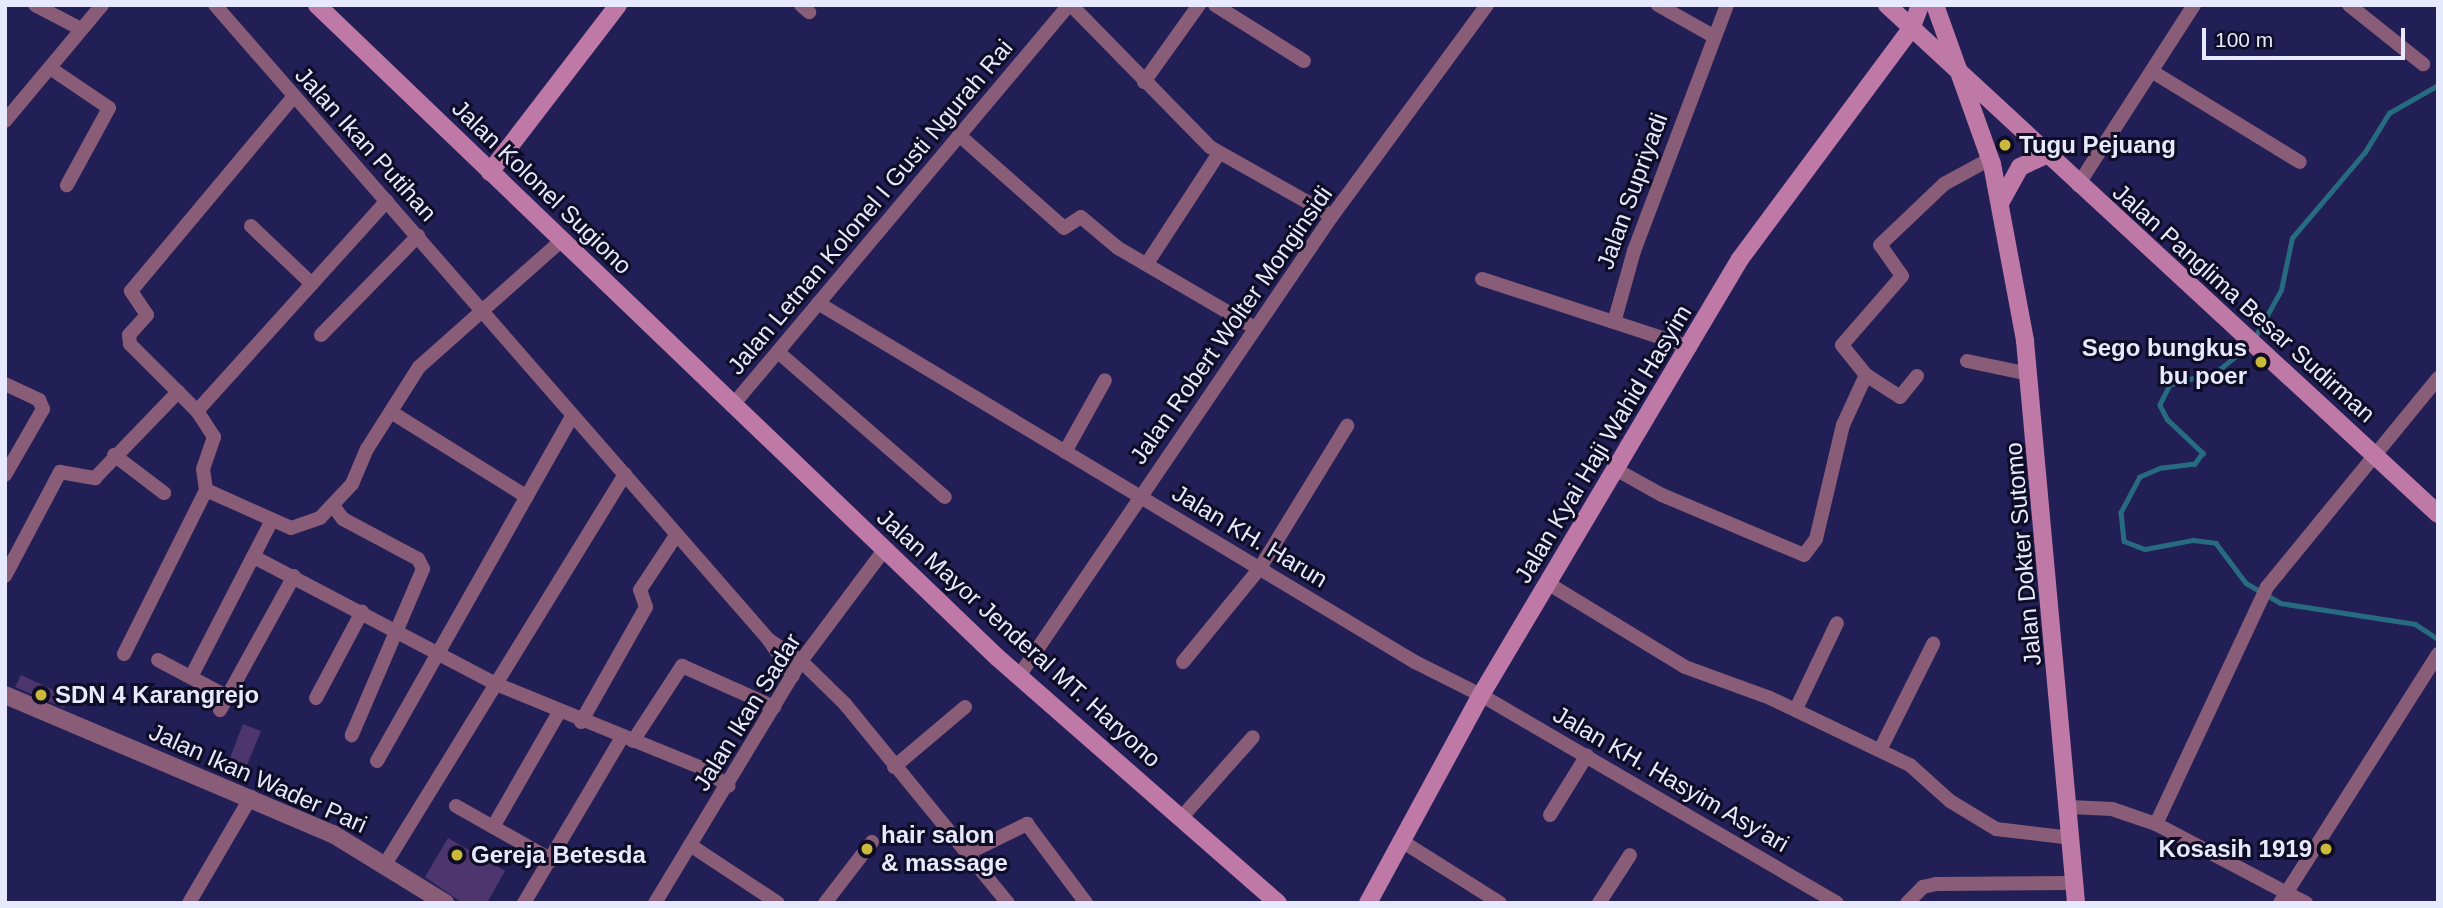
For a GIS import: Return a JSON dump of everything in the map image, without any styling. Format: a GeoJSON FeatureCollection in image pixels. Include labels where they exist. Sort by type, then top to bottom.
{"type":"FeatureCollection","features":[{"type":"Feature","properties":{"kind":"main road","name":"Jalan Kolonel Sugiono"},"geometry":{"type":"LineString","coordinates":[[317,5],[732,406]]}},
{"type":"Feature","properties":{"kind":"main road"},"geometry":{"type":"LineString","coordinates":[[490,172],[618,5]]}},
{"type":"Feature","properties":{"kind":"main road","name":"Jalan Panglima Besar Sudirman"},"geometry":{"type":"LineString","coordinates":[[1887,5],[2078,185],[2239,329],[2438,514]]}},
{"type":"Feature","properties":{"kind":"main road","name":"Jalan Kyai Haji Wahid Hasyim"},"geometry":{"type":"LineString","coordinates":[[1368,903],[1481,695],[1690,347],[1740,258],[1911,29],[1920,5]]}},
{"type":"Feature","properties":{"kind":"main road","name":"Jalan Dokter Sutomo"},"geometry":{"type":"LineString","coordinates":[[1935,5],[1956,71],[1990,159],[2029,374],[2070,807],[2076,903]]}},
{"type":"Feature","properties":{"kind":"main road"},"geometry":{"type":"LineString","coordinates":[[2000,203],[2020,167],[2046,155]]}},
{"type":"Feature","properties":{"kind":"main road","name":"Jalan Mayor Jenderal MT. Haryono"},"geometry":{"type":"LineString","coordinates":[[732,406],[1020,676],[1278,903]]}},
{"type":"Feature","properties":{"kind":"street"},"geometry":{"type":"LineString","coordinates":[[35,5],[81,29]]}},
{"type":"Feature","properties":{"kind":"street"},"geometry":{"type":"LineString","coordinates":[[5,121],[102,5]]}},
{"type":"Feature","properties":{"kind":"street","name":"Jalan Ikan Putihan"},"geometry":{"type":"LineString","coordinates":[[215,5],[625,474],[675,537],[769,640]]}},
{"type":"Feature","properties":{"kind":"street"},"geometry":{"type":"LineString","coordinates":[[1070,5],[1144,82],[1219,153],[1332,216]]}},
{"type":"Feature","properties":{"kind":"street","name":"Jalan Letnan Kolonel I Gusti Ngurah Rai"},"geometry":{"type":"LineString","coordinates":[[732,406],[1070,5]]}},
{"type":"Feature","properties":{"kind":"street"},"geometry":{"type":"LineString","coordinates":[[1144,82],[1199,5]]}},
{"type":"Feature","properties":{"kind":"street"},"geometry":{"type":"LineString","coordinates":[[1215,5],[1304,61]]}},
{"type":"Feature","properties":{"kind":"street","name":"Jalan Robert Wolter Monginsidi"},"geometry":{"type":"LineString","coordinates":[[1020,676],[1332,216],[1487,5]]}},
{"type":"Feature","properties":{"kind":"street"},"geometry":{"type":"LineString","coordinates":[[1658,5],[1713,36]]}},
{"type":"Feature","properties":{"kind":"street","name":"Jalan Supriyadi"},"geometry":{"type":"LineString","coordinates":[[1615,319],[1630,262],[1713,36],[1727,5]]}},
{"type":"Feature","properties":{"kind":"street"},"geometry":{"type":"LineString","coordinates":[[2078,185],[2194,5]]}},
{"type":"Feature","properties":{"kind":"street"},"geometry":{"type":"LineString","coordinates":[[2349,5],[2423,64]]}},
{"type":"Feature","properties":{"kind":"street"},"geometry":{"type":"LineString","coordinates":[[50,68],[108,108],[67,185]]}},
{"type":"Feature","properties":{"kind":"street"},"geometry":{"type":"LineString","coordinates":[[2153,72],[2300,162]]}},
{"type":"Feature","properties":{"kind":"street"},"geometry":{"type":"LineString","coordinates":[[124,654],[205,490],[203,469],[214,437],[197,411],[130,344],[129,335],[147,315],[131,290],[293,97]]}},
{"type":"Feature","properties":{"kind":"street"},"geometry":{"type":"LineString","coordinates":[[960,135],[1064,228],[1081,217],[1118,248],[1148,262],[1255,328]]}},
{"type":"Feature","properties":{"kind":"street"},"geometry":{"type":"LineString","coordinates":[[1148,262],[1219,153]]}},
{"type":"Feature","properties":{"kind":"street"},"geometry":{"type":"LineString","coordinates":[[1917,376],[1900,397],[1866,375],[1842,345],[1902,276],[1880,245],[1944,184],[1990,159]]}},
{"type":"Feature","properties":{"kind":"street"},"geometry":{"type":"LineString","coordinates":[[197,411],[387,201]]}},
{"type":"Feature","properties":{"kind":"street"},"geometry":{"type":"LineString","coordinates":[[251,226],[312,284]]}},
{"type":"Feature","properties":{"kind":"street"},"geometry":{"type":"LineString","coordinates":[[321,335],[418,236]]}},
{"type":"Feature","properties":{"kind":"street"},"geometry":{"type":"LineString","coordinates":[[205,490],[271,522],[307,525],[334,507],[419,367],[449,336],[484,311],[562,240]]}},
{"type":"Feature","properties":{"kind":"street"},"geometry":{"type":"LineString","coordinates":[[1482,279],[1615,319],[1690,347]]}},
{"type":"Feature","properties":{"kind":"street","name":"Jalan KH. Harun"},"geometry":{"type":"LineString","coordinates":[[818,303],[1415,662],[1481,695]]}},
{"type":"Feature","properties":{"kind":"street"},"geometry":{"type":"LineString","coordinates":[[778,352],[945,497]]}},
{"type":"Feature","properties":{"kind":"street"},"geometry":{"type":"LineString","coordinates":[[1967,361],[2029,374]]}},
{"type":"Feature","properties":{"kind":"street"},"geometry":{"type":"LineString","coordinates":[[1617,470],[1662,495],[1804,555],[1816,539],[1843,425],[1866,375]]}},
{"type":"Feature","properties":{"kind":"street"},"geometry":{"type":"LineString","coordinates":[[2156,824],[2267,587],[2438,378]]}},
{"type":"Feature","properties":{"kind":"street"},"geometry":{"type":"LineString","coordinates":[[1065,452],[1105,380]]}},
{"type":"Feature","properties":{"kind":"street"},"geometry":{"type":"LineString","coordinates":[[5,384],[39,400],[43,409],[5,475]]}},
{"type":"Feature","properties":{"kind":"street"},"geometry":{"type":"LineString","coordinates":[[5,576],[60,471],[91,480],[178,392]]}},
{"type":"Feature","properties":{"kind":"street"},"geometry":{"type":"LineString","coordinates":[[391,412],[527,497]]}},
{"type":"Feature","properties":{"kind":"street"},"geometry":{"type":"LineString","coordinates":[[377,761],[572,416]]}},
{"type":"Feature","properties":{"kind":"street"},"geometry":{"type":"LineString","coordinates":[[1183,662],[1260,568],[1347,426]]}},
{"type":"Feature","properties":{"kind":"street"},"geometry":{"type":"LineString","coordinates":[[114,455],[164,493]]}},
{"type":"Feature","properties":{"kind":"street"},"geometry":{"type":"LineString","coordinates":[[384,866],[625,474]]}},
{"type":"Feature","properties":{"kind":"street"},"geometry":{"type":"LineString","coordinates":[[334,507],[343,519],[422,564],[399,633],[352,734]]}},
{"type":"Feature","properties":{"kind":"street"},"geometry":{"type":"LineString","coordinates":[[191,677],[271,522]]}},
{"type":"Feature","properties":{"kind":"street"},"geometry":{"type":"LineString","coordinates":[[581,722],[646,607],[640,590],[675,537]]}},
{"type":"Feature","properties":{"kind":"street","name":"Jalan Ikan Sadar"},"geometry":{"type":"LineString","coordinates":[[655,903],[729,786],[801,662],[884,550]]}},
{"type":"Feature","properties":{"kind":"street"},"geometry":{"type":"LineString","coordinates":[[254,557],[496,684],[581,722],[702,768],[729,786]]}},
{"type":"Feature","properties":{"kind":"street"},"geometry":{"type":"LineString","coordinates":[[220,710],[294,576]]}},
{"type":"Feature","properties":{"kind":"street"},"geometry":{"type":"LineString","coordinates":[[1549,584],[1649,649],[1796,709],[1910,765],[1950,801],[1996,829],[2071,838]]}},
{"type":"Feature","properties":{"kind":"street"},"geometry":{"type":"LineString","coordinates":[[316,698],[362,612]]}},
{"type":"Feature","properties":{"kind":"street"},"geometry":{"type":"LineString","coordinates":[[1796,709],[1837,623]]}},
{"type":"Feature","properties":{"kind":"street"},"geometry":{"type":"LineString","coordinates":[[769,640],[801,662],[845,704],[894,767],[970,852],[1008,903]]}},
{"type":"Feature","properties":{"kind":"street"},"geometry":{"type":"LineString","coordinates":[[769,640],[793,676]]}},
{"type":"Feature","properties":{"kind":"street"},"geometry":{"type":"LineString","coordinates":[[1880,750],[1933,644]]}},
{"type":"Feature","properties":{"kind":"street"},"geometry":{"type":"LineString","coordinates":[[2284,898],[2438,654]]}},
{"type":"Feature","properties":{"kind":"street"},"geometry":{"type":"LineString","coordinates":[[158,660],[226,696]]}},
{"type":"Feature","properties":{"kind":"street"},"geometry":{"type":"LineString","coordinates":[[524,903],[628,739],[682,666],[774,707]]}},
{"type":"Feature","properties":{"kind":"street","name":"Jalan Ikan Wader Pari"},"geometry":{"type":"LineString","coordinates":[[5,695],[333,834],[445,903]]}},
{"type":"Feature","properties":{"kind":"street","name":"Jalan KH. Hasyim Asy'ari"},"geometry":{"type":"LineString","coordinates":[[1481,695],[1837,903]]}},
{"type":"Feature","properties":{"kind":"street"},"geometry":{"type":"LineString","coordinates":[[894,767],[965,706]]}},
{"type":"Feature","properties":{"kind":"street"},"geometry":{"type":"LineString","coordinates":[[493,827],[559,712]]}},
{"type":"Feature","properties":{"kind":"street"},"geometry":{"type":"LineString","coordinates":[[1181,818],[1253,737]]}},
{"type":"Feature","properties":{"kind":"street"},"geometry":{"type":"LineString","coordinates":[[1550,814],[1587,755]]}},
{"type":"Feature","properties":{"kind":"street"},"geometry":{"type":"LineString","coordinates":[[189,903],[251,797]]}},
{"type":"Feature","properties":{"kind":"street"},"geometry":{"type":"LineString","coordinates":[[456,806],[552,860]]}},
{"type":"Feature","properties":{"kind":"street"},"geometry":{"type":"LineString","coordinates":[[2070,807],[2112,809],[2156,824],[2284,898],[2306,903]]}},
{"type":"Feature","properties":{"kind":"street"},"geometry":{"type":"LineString","coordinates":[[970,852],[1027,824],[1086,903]]}},
{"type":"Feature","properties":{"kind":"street"},"geometry":{"type":"LineString","coordinates":[[1400,840],[1500,903]]}},
{"type":"Feature","properties":{"kind":"street"},"geometry":{"type":"LineString","coordinates":[[825,903],[872,842]]}},
{"type":"Feature","properties":{"kind":"street"},"geometry":{"type":"LineString","coordinates":[[690,845],[778,903]]}},
{"type":"Feature","properties":{"kind":"street"},"geometry":{"type":"LineString","coordinates":[[1598,903],[1630,855]]}},
{"type":"Feature","properties":{"kind":"street"},"geometry":{"type":"LineString","coordinates":[[1907,903],[1915,892],[1936,884],[2074,883]]}},
{"type":"Feature","properties":{"kind":"building","name":"SDN 4 Karangrejo"},"geometry":{"type":"Polygon","coordinates":[[[21,675],[69,697],[64,708],[15,687],[21,675]]]}},
{"type":"Feature","properties":{"kind":"building"},"geometry":{"type":"Polygon","coordinates":[[[243,724],[261,731],[243,775],[226,768],[243,724]]]}},
{"type":"Feature","properties":{"kind":"building","name":"Gereja Betesda"},"geometry":{"type":"Polygon","coordinates":[[[448,838],[505,871],[487,903],[462,903],[425,877],[448,838]]]}},
{"type":"Feature","properties":{"kind":"waterway"},"geometry":{"type":"LineString","coordinates":[[2254,339],[2281,290],[2292,238],[2365,152],[2389,113],[2438,85]]}},
{"type":"Feature","properties":{"kind":"waterway"},"geometry":{"type":"LineString","coordinates":[[2249,346],[2217,372],[2170,385],[2160,405],[2167,419],[2203,453],[2195,464],[2161,468],[2140,477],[2121,512],[2124,541],[2145,549],[2193,540],[2216,543],[2246,583],[2280,603],[2415,624],[2438,639]]}},
{"type":"Feature","properties":{"kind":"place","name":"Tugu Pejuang"},"geometry":{"type":"Point","coordinates":[2005,145]}},
{"type":"Feature","properties":{"kind":"place","name":"Sego bungkus bu poer"},"geometry":{"type":"Point","coordinates":[2261,362]}},
{"type":"Feature","properties":{"kind":"place","name":"SDN 4 Karangrejo"},"geometry":{"type":"Point","coordinates":[41,695]}},
{"type":"Feature","properties":{"kind":"place","name":"hair salon & massage"},"geometry":{"type":"Point","coordinates":[867,849]}},
{"type":"Feature","properties":{"kind":"place","name":"Kosasih 1919"},"geometry":{"type":"Point","coordinates":[2326,849]}},
{"type":"Feature","properties":{"kind":"place","name":"Gereja Betesda"},"geometry":{"type":"Point","coordinates":[457,855]}}]}
